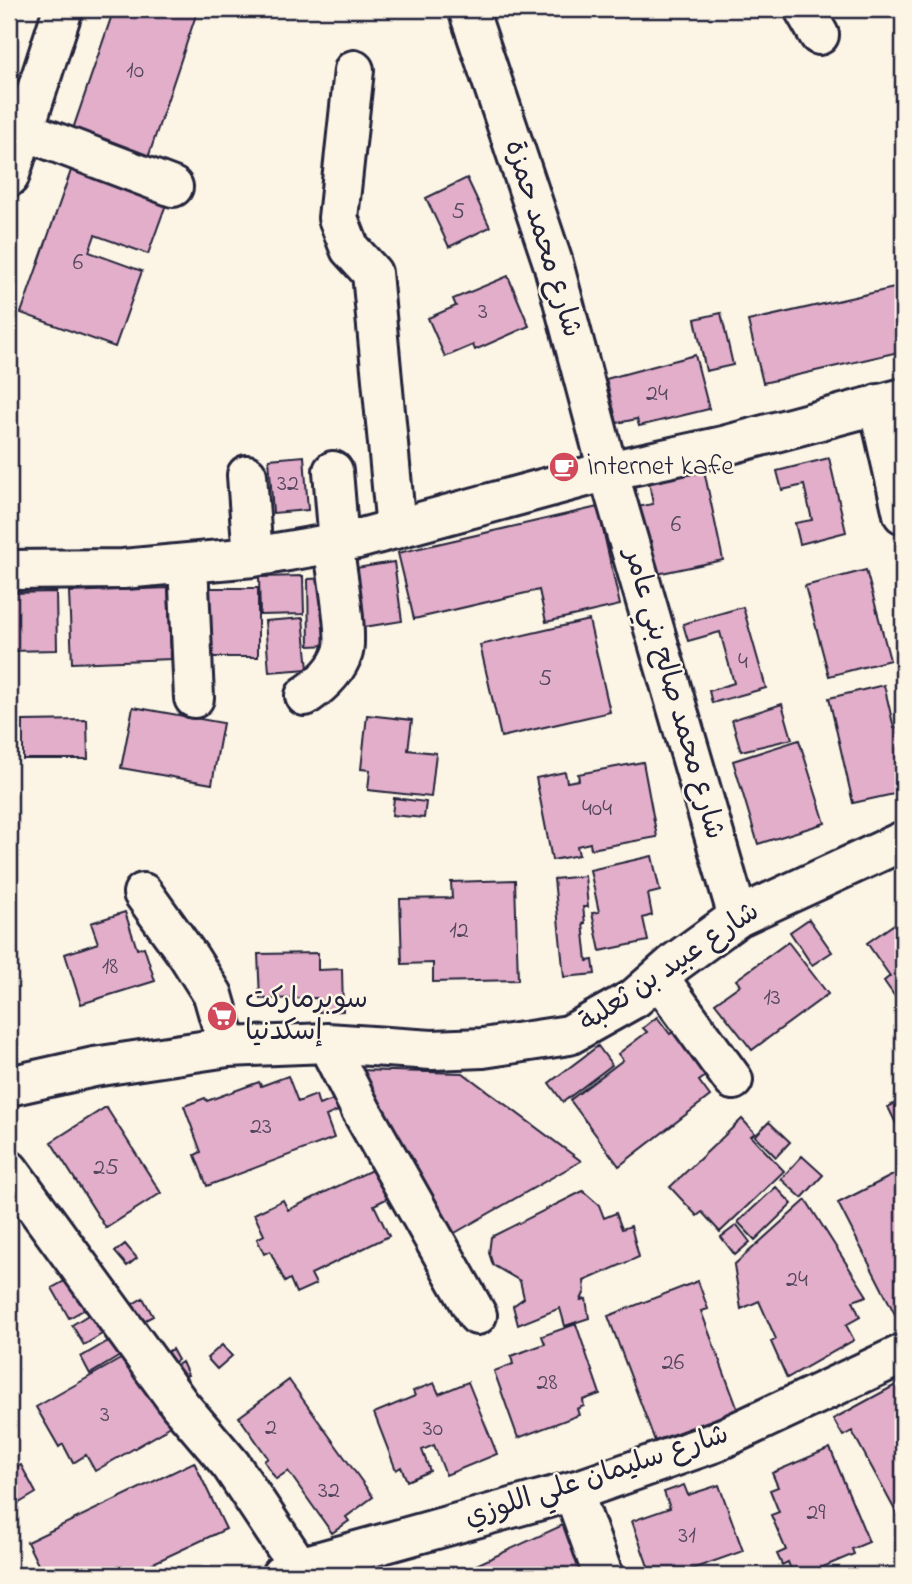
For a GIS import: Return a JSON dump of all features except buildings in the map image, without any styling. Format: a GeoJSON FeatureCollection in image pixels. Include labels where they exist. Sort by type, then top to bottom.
{"type":"FeatureCollection","features":[{"type":"Feature","properties":{"kind":"street"},"geometry":{"type":"LineString","coordinates":[[9,177],[16,130],[62,9]]}},
{"type":"Feature","properties":{"kind":"street","name":"شارع محمد حمزة"},"geometry":{"type":"LineString","coordinates":[[468,9],[553,263],[608,471]]}},
{"type":"Feature","properties":{"kind":"street"},"geometry":{"type":"LineString","coordinates":[[354,70],[338,218],[350,249],[373,272],[396,529]]}},
{"type":"Feature","properties":{"kind":"street"},"geometry":{"type":"LineString","coordinates":[[16,130],[173,187]]}},
{"type":"Feature","properties":{"kind":"street"},"geometry":{"type":"LineString","coordinates":[[9,570],[123,569],[188,564],[253,557],[336,543],[608,471],[723,446],[890,401],[903,514]]}},
{"type":"Feature","properties":{"kind":"street"},"geometry":{"type":"LineString","coordinates":[[305,696],[325,681],[336,667],[344,645],[333,471]]}},
{"type":"Feature","properties":{"kind":"street","name":"شارع محمد صالح بني عامر"},"geometry":{"type":"LineString","coordinates":[[608,471],[738,917]]}},
{"type":"Feature","properties":{"kind":"street"},"geometry":{"type":"LineString","coordinates":[[247,475],[253,557]]}},
{"type":"Feature","properties":{"kind":"street"},"geometry":{"type":"LineString","coordinates":[[188,564],[194,698]]}},
{"type":"Feature","properties":{"kind":"street","name":"شارع عبيد بن ثعلبة"},"geometry":{"type":"LineString","coordinates":[[9,1086],[94,1067],[228,1047],[327,1043],[432,1050],[483,1048],[569,1035],[635,998],[676,961],[738,917],[903,841]]}},
{"type":"Feature","properties":{"kind":"street"},"geometry":{"type":"LineString","coordinates":[[143,892],[212,995],[228,1047]]}},
{"type":"Feature","properties":{"kind":"street"},"geometry":{"type":"LineString","coordinates":[[659,978],[733,1080]]}},
{"type":"Feature","properties":{"kind":"street"},"geometry":{"type":"LineString","coordinates":[[327,1043],[361,1110],[477,1315]]}},
{"type":"Feature","properties":{"kind":"street"},"geometry":{"type":"LineString","coordinates":[[9,1170],[180,1405],[230,1465],[290,1571]]}},
{"type":"Feature","properties":{"kind":"street","name":"شارع سليمان علي اللوزي"},"geometry":{"type":"LineString","coordinates":[[290,1571],[573,1491],[713,1443],[903,1354]]}},
{"type":"Feature","properties":{"kind":"street"},"geometry":{"type":"LineString","coordinates":[[573,1491],[603,1575]]}},
{"type":"Feature","properties":{"kind":"place","name":"İnternet kafe"},"geometry":{"type":"Point","coordinates":[564,467]}},
{"type":"Feature","properties":{"kind":"place","name":"سوبرماركت إسكدنيا"},"geometry":{"type":"Point","coordinates":[222,1016]}}]}
